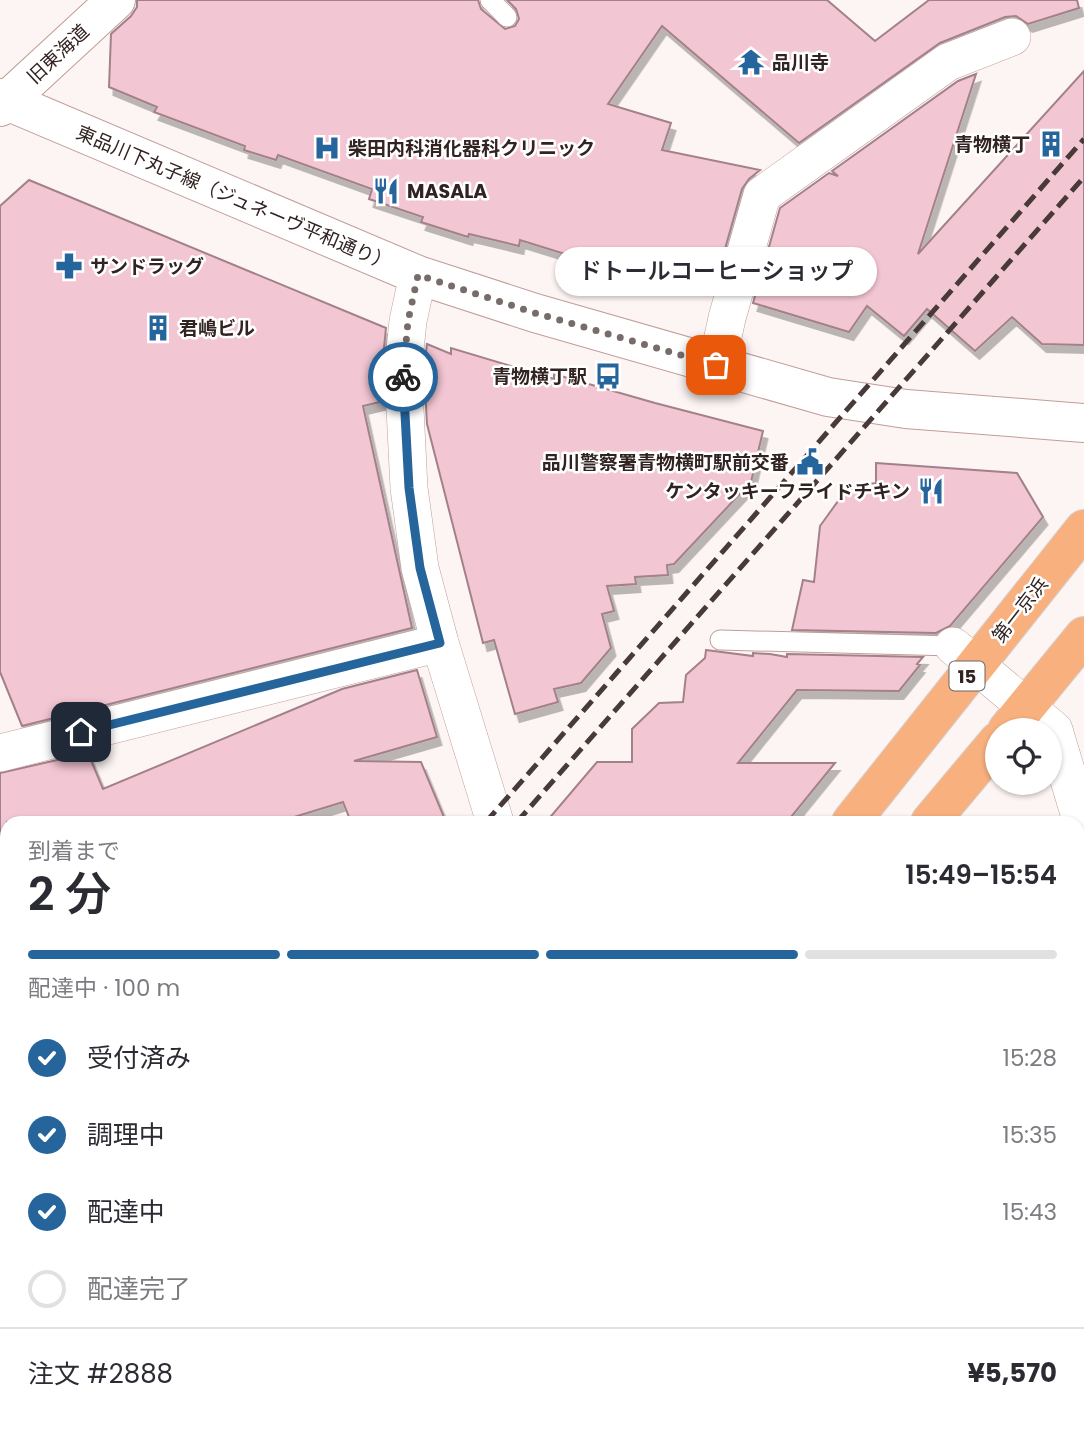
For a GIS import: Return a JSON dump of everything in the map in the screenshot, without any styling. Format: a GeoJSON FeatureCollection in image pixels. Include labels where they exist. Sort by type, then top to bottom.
{"type":"FeatureCollection","features":[{"type":"Feature","properties":{"kind":"highway","name":"第一京浜"},"geometry":{"type":"LineString","coordinates":[[854,816],[965,655],[1084,529]]}},
{"type":"Feature","properties":{"kind":"highway"},"geometry":{"type":"LineString","coordinates":[[1017,718],[1084,636]]}},
{"type":"Feature","properties":{"kind":"highway"},"geometry":{"type":"LineString","coordinates":[[935,816],[985,756]]}},
{"type":"Feature","properties":{"kind":"main road","name":"旧東海道"},"geometry":{"type":"LineString","coordinates":[[2,102],[116,0]]}},
{"type":"Feature","properties":{"kind":"main road","name":"東品川下丸子線（ジュネーヴ平和通り）"},"geometry":{"type":"LineString","coordinates":[[2,102],[418,275],[535,313],[828,397],[906,409],[1084,423]]}},
{"type":"Feature","properties":{"kind":"street"},"geometry":{"type":"LineString","coordinates":[[716,365],[762,195],[948,62],[1012,37]]}},
{"type":"Feature","properties":{"kind":"street"},"geometry":{"type":"LineString","coordinates":[[418,275],[408,321],[403,369],[409,488],[420,568],[493,816]]}},
{"type":"Feature","properties":{"kind":"street"},"geometry":{"type":"LineString","coordinates":[[0,753],[440,643]]}},
{"type":"Feature","properties":{"kind":"street"},"geometry":{"type":"LineString","coordinates":[[965,655],[1015,718]]}},
{"type":"Feature","properties":{"kind":"street"},"geometry":{"type":"LineString","coordinates":[[1062,757],[1080,816]]}},
{"type":"Feature","properties":{"kind":"lane"},"geometry":{"type":"LineString","coordinates":[[490,0],[507,17]]}},
{"type":"Feature","properties":{"kind":"lane"},"geometry":{"type":"LineString","coordinates":[[720,640],[965,655]]}},
{"type":"Feature","properties":{"kind":"building"},"geometry":{"type":"Polygon","coordinates":[[[137,0],[478,0],[481,9],[505,29],[515,26],[519,19],[516,9],[507,0],[827,0],[875,41],[929,0],[1077,0],[1079,8],[1028,24],[1016,16],[1005,17],[940,43],[799,143],[662,26],[608,104],[671,123],[662,150],[760,170],[742,189],[715,284],[628,266],[626,273],[520,240],[519,246],[469,234],[468,237],[421,222],[423,217],[369,199],[372,189],[278,155],[276,160],[244,150],[245,146],[154,112],[157,107],[109,87],[111,34],[131,16],[137,7],[137,0]]]}},
{"type":"Feature","properties":{"kind":"building"},"geometry":{"type":"Polygon","coordinates":[[[1084,71],[1084,345],[1042,344],[1012,317],[975,351],[927,309],[904,336],[867,306],[849,332],[753,303],[780,208],[829,173],[838,176],[832,171],[958,81],[976,74],[918,254],[1084,71]]]}},
{"type":"Feature","properties":{"kind":"building"},"geometry":{"type":"Polygon","coordinates":[[[29,180],[386,328],[382,367],[384,401],[363,406],[412,628],[22,726],[0,672],[0,206],[29,180]]]}},
{"type":"Feature","properties":{"kind":"building"},"geometry":{"type":"Polygon","coordinates":[[[427,344],[451,354],[451,348],[554,379],[554,374],[763,431],[751,482],[674,564],[667,565],[668,575],[635,577],[636,584],[607,586],[614,611],[602,614],[611,648],[581,683],[554,689],[558,702],[515,714],[494,640],[483,643],[427,424],[424,370],[427,344]]]}},
{"type":"Feature","properties":{"kind":"building"},"geometry":{"type":"Polygon","coordinates":[[[876,463],[1017,473],[1043,517],[950,626],[936,633],[792,630],[803,580],[814,582],[820,526],[841,497],[853,487],[876,483],[876,463]]]}},
{"type":"Feature","properties":{"kind":"building"},"geometry":{"type":"Polygon","coordinates":[[[706,650],[753,656],[753,653],[787,657],[787,654],[923,657],[917,664],[920,665],[899,691],[797,690],[738,763],[835,763],[792,816],[551,816],[597,762],[632,762],[632,729],[659,703],[683,702],[686,675],[705,658],[706,650]]]}},
{"type":"Feature","properties":{"kind":"building"},"geometry":{"type":"Polygon","coordinates":[[[417,670],[437,737],[354,761],[421,762],[444,816],[349,816],[343,802],[298,816],[0,816],[0,773],[88,753],[103,789],[342,689],[417,670]]]}},
{"type":"Feature","properties":{"kind":"railway"},"geometry":{"type":"LineString","coordinates":[[491,816],[1084,139]]}},
{"type":"Feature","properties":{"kind":"railway"},"geometry":{"type":"LineString","coordinates":[[522,816],[1084,177]]}},
{"type":"Feature","properties":{"kind":"way so far"},"geometry":{"type":"LineString","coordinates":[[403,377],[408,321],[418,275],[535,313],[716,365]]}},
{"type":"Feature","properties":{"kind":"place","name":"品川寺"},"geometry":{"type":"Point","coordinates":[751,62]}},
{"type":"Feature","properties":{"kind":"place","name":"青物横丁"},"geometry":{"type":"Point","coordinates":[1051,144]}},
{"type":"Feature","properties":{"kind":"place","name":"柴田内科消化器科クリニック"},"geometry":{"type":"Point","coordinates":[327,148]}},
{"type":"Feature","properties":{"kind":"place","name":"MASALA"},"geometry":{"type":"Point","coordinates":[386,191]}},
{"type":"Feature","properties":{"kind":"place","name":"サンドラッグ"},"geometry":{"type":"Point","coordinates":[69,266]}},
{"type":"Feature","properties":{"kind":"place","name":"君嶋ビル"},"geometry":{"type":"Point","coordinates":[158,328]}},
{"type":"Feature","properties":{"kind":"place","name":"ドトールコーヒーショップ"},"geometry":{"type":"Point","coordinates":[716,365]}},
{"type":"Feature","properties":{"kind":"place","name":"青物横丁駅"},"geometry":{"type":"Point","coordinates":[608,376]}},
{"type":"Feature","properties":{"kind":"place","name":"品川警察署青物横町駅前交番"},"geometry":{"type":"Point","coordinates":[810,462]}},
{"type":"Feature","properties":{"kind":"place","name":"ケンタッキーフライドチキン"},"geometry":{"type":"Point","coordinates":[931,491]}},
{"type":"Feature","properties":{"kind":"route"},"geometry":{"type":"LineString","coordinates":[[81,732],[440,643],[420,568],[409,488],[403,377]]}}]}
